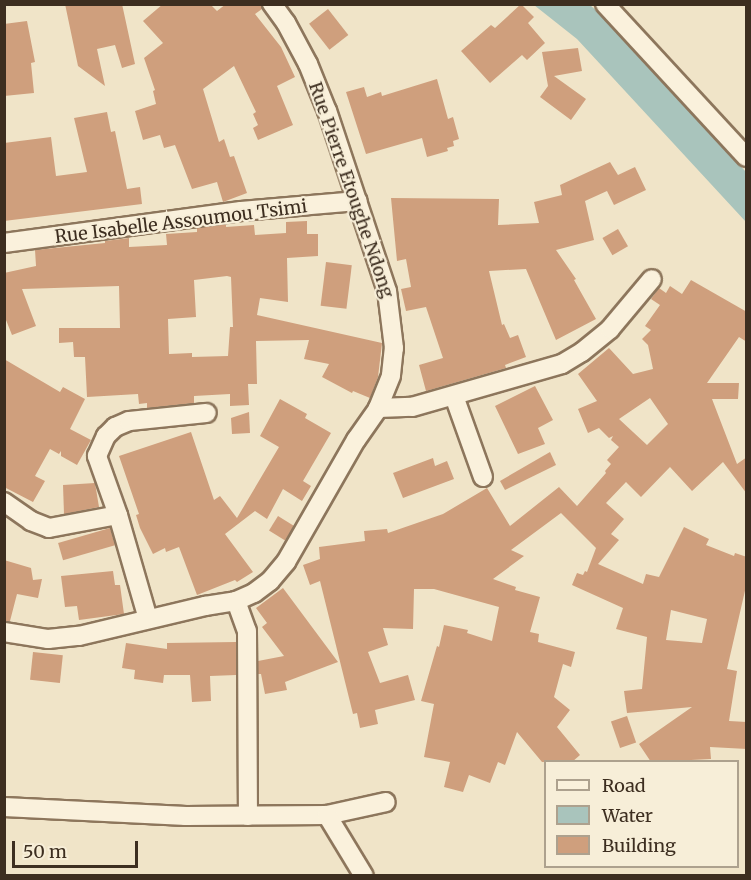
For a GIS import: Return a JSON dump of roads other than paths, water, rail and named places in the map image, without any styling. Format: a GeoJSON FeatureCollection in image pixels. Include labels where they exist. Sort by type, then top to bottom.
{"type":"FeatureCollection","features":[{"type":"Feature","properties":{"kind":"street","name":"Rue Pierre Etoughe Ndong"},"geometry":{"type":"LineString","coordinates":[[4,632],[18,636],[58,638],[79,636],[236,601],[262,587],[286,562],[356,440],[378,408],[391,375],[394,348],[393,320],[387,291],[358,201],[308,64],[286,23],[272,4]]}},
{"type":"Feature","properties":{"kind":"street"},"geometry":{"type":"LineString","coordinates":[[605,4],[747,158]]}},
{"type":"Feature","properties":{"kind":"street","name":"Rue Isabelle Assoumou Tsimi"},"geometry":{"type":"LineString","coordinates":[[4,243],[241,211],[358,201]]}},
{"type":"Feature","properties":{"kind":"street"},"geometry":{"type":"LineString","coordinates":[[378,408],[412,407],[562,364],[610,329],[652,279]]}},
{"type":"Feature","properties":{"kind":"street"},"geometry":{"type":"LineString","coordinates":[[454,396],[483,477]]}},
{"type":"Feature","properties":{"kind":"street"},"geometry":{"type":"LineString","coordinates":[[147,619],[118,515],[97,456],[106,436],[115,427],[129,421],[207,413]]}},
{"type":"Feature","properties":{"kind":"street"},"geometry":{"type":"LineString","coordinates":[[4,502],[31,521],[49,528],[118,515]]}},
{"type":"Feature","properties":{"kind":"street"},"geometry":{"type":"LineString","coordinates":[[236,601],[247,631],[248,816]]}},
{"type":"Feature","properties":{"kind":"street"},"geometry":{"type":"LineString","coordinates":[[4,807],[186,816],[327,815],[386,802]]}},
{"type":"Feature","properties":{"kind":"street"},"geometry":{"type":"LineString","coordinates":[[327,815],[364,876]]}},
{"type":"Feature","properties":{"kind":"water"},"geometry":{"type":"Polygon","coordinates":[[[534,5],[590,5],[609,22],[746,172],[746,222],[577,39],[534,5]]]}}]}
